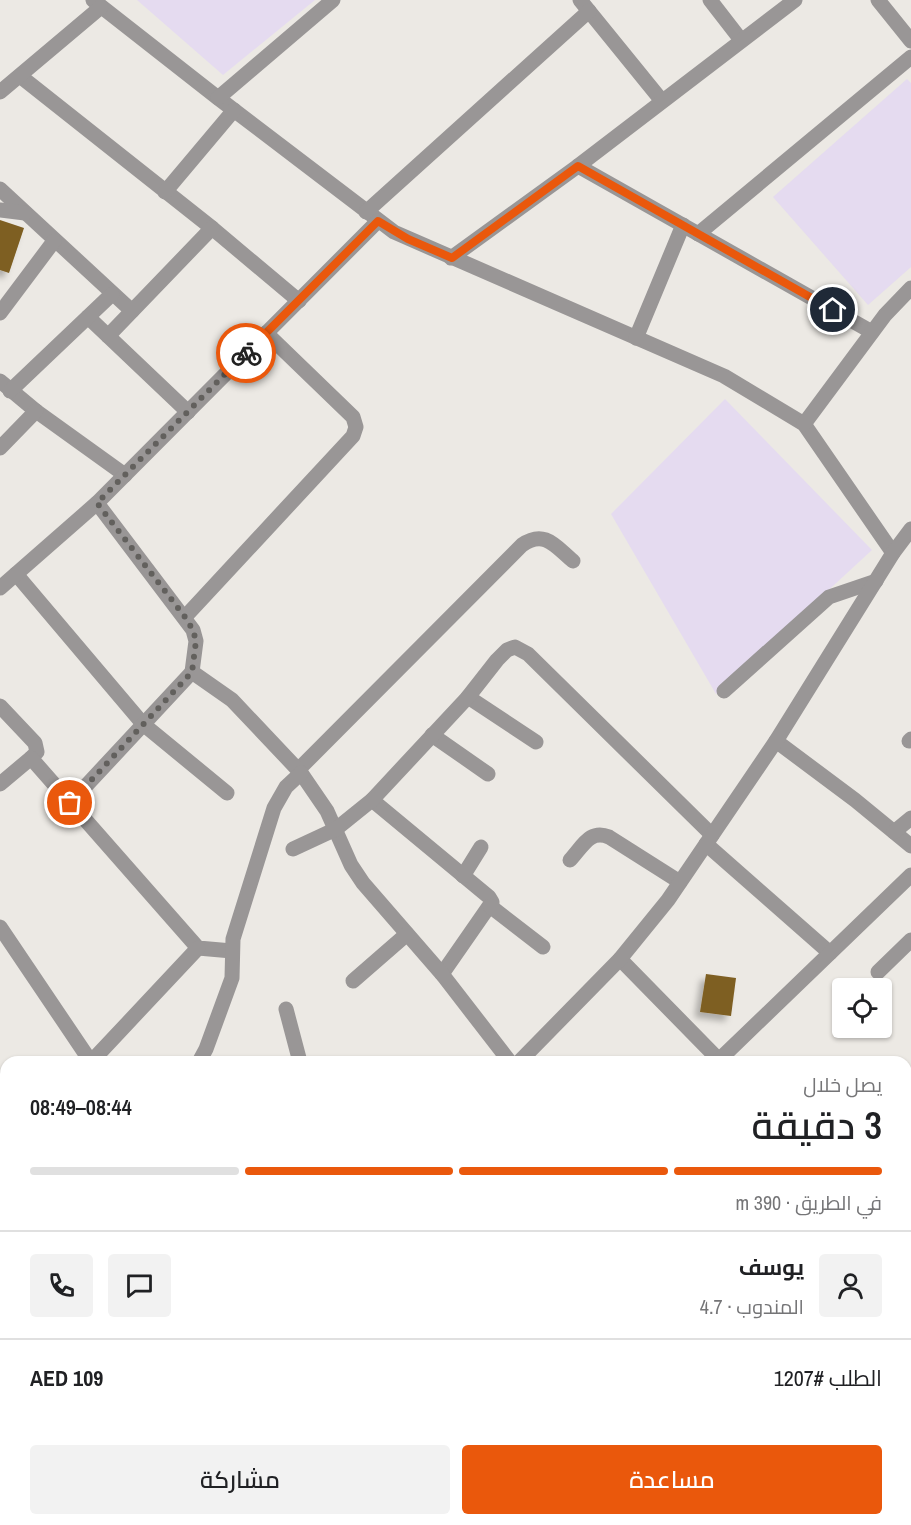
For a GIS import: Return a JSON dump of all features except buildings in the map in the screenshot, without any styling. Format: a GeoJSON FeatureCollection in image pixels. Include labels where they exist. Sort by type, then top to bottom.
{"type":"FeatureCollection","features":[{"type":"Feature","properties":{"kind":"street"},"geometry":{"type":"LineString","coordinates":[[218,98],[333,0]]}},
{"type":"Feature","properties":{"kind":"street"},"geometry":{"type":"LineString","coordinates":[[710,0],[741,40]]}},
{"type":"Feature","properties":{"kind":"street"},"geometry":{"type":"LineString","coordinates":[[452,258],[578,166],[795,0]]}},
{"type":"Feature","properties":{"kind":"street"},"geometry":{"type":"LineString","coordinates":[[878,0],[911,41]]}},
{"type":"Feature","properties":{"kind":"street"},"geometry":{"type":"LineString","coordinates":[[0,92],[97,3],[372,216],[408,239],[724,376],[804,424],[893,553]]}},
{"type":"Feature","properties":{"kind":"street"},"geometry":{"type":"LineString","coordinates":[[0,588],[97,503],[298,301],[372,216],[585,5],[662,101]]}},
{"type":"Feature","properties":{"kind":"street"},"geometry":{"type":"LineString","coordinates":[[698,234],[911,57]]}},
{"type":"Feature","properties":{"kind":"street"},"geometry":{"type":"LineString","coordinates":[[20,76],[212,228],[298,301]]}},
{"type":"Feature","properties":{"kind":"street"},"geometry":{"type":"LineString","coordinates":[[165,192],[234,110]]}},
{"type":"Feature","properties":{"kind":"street"},"geometry":{"type":"LineString","coordinates":[[578,166],[872,332]]}},
{"type":"Feature","properties":{"kind":"street"},"geometry":{"type":"LineString","coordinates":[[0,189],[132,311]]}},
{"type":"Feature","properties":{"kind":"street"},"geometry":{"type":"LineString","coordinates":[[0,210],[25,213]]}},
{"type":"Feature","properties":{"kind":"street"},"geometry":{"type":"LineString","coordinates":[[636,338],[683,225]]}},
{"type":"Feature","properties":{"kind":"street"},"geometry":{"type":"LineString","coordinates":[[108,336],[212,228]]}},
{"type":"Feature","properties":{"kind":"street"},"geometry":{"type":"LineString","coordinates":[[0,314],[54,241]]}},
{"type":"Feature","properties":{"kind":"street"},"geometry":{"type":"LineString","coordinates":[[804,424],[872,332],[911,288]]}},
{"type":"Feature","properties":{"kind":"street"},"geometry":{"type":"LineString","coordinates":[[112,294],[5,386],[125,475]]}},
{"type":"Feature","properties":{"kind":"street"},"geometry":{"type":"LineString","coordinates":[[88,317],[188,412]]}},
{"type":"Feature","properties":{"kind":"street"},"geometry":{"type":"LineString","coordinates":[[185,617],[353,436],[357,427],[353,417],[266,333]]}},
{"type":"Feature","properties":{"kind":"street"},"geometry":{"type":"LineString","coordinates":[[0,448],[36,411]]}},
{"type":"Feature","properties":{"kind":"street"},"geometry":{"type":"LineString","coordinates":[[70,803],[192,672],[196,641],[193,630],[185,617],[97,503]]}},
{"type":"Feature","properties":{"kind":"street"},"geometry":{"type":"LineString","coordinates":[[525,1056],[620,959],[668,900],[776,741],[893,553],[911,529]]}},
{"type":"Feature","properties":{"kind":"street"},"geometry":{"type":"LineString","coordinates":[[202,1056],[232,978],[233,939],[274,807],[285,787],[522,545],[531,539],[541,537],[573,561]]}},
{"type":"Feature","properties":{"kind":"street"},"geometry":{"type":"LineString","coordinates":[[15,574],[143,724],[227,794]]}},
{"type":"Feature","properties":{"kind":"street"},"geometry":{"type":"LineString","coordinates":[[724,691],[829,597],[876,581]]}},
{"type":"Feature","properties":{"kind":"street"},"geometry":{"type":"LineString","coordinates":[[293,849],[336,829],[372,800],[468,697],[497,660],[507,650],[515,647],[528,654],[709,839],[830,953]]}},
{"type":"Feature","properties":{"kind":"street"},"geometry":{"type":"LineString","coordinates":[[192,672],[232,700],[300,772],[327,811],[351,864],[363,883],[442,974],[505,1056]]}},
{"type":"Feature","properties":{"kind":"street"},"geometry":{"type":"LineString","coordinates":[[468,697],[536,742]]}},
{"type":"Feature","properties":{"kind":"street"},"geometry":{"type":"LineString","coordinates":[[0,706],[35,743],[37,752],[0,784]]}},
{"type":"Feature","properties":{"kind":"street"},"geometry":{"type":"LineString","coordinates":[[432,735],[488,774]]}},
{"type":"Feature","properties":{"kind":"street"},"geometry":{"type":"LineString","coordinates":[[776,741],[911,846]]}},
{"type":"Feature","properties":{"kind":"street"},"geometry":{"type":"LineString","coordinates":[[31,759],[198,948],[232,951]]}},
{"type":"Feature","properties":{"kind":"street"},"geometry":{"type":"LineString","coordinates":[[372,800],[489,897],[492,902],[442,974]]}},
{"type":"Feature","properties":{"kind":"street"},"geometry":{"type":"LineString","coordinates":[[894,832],[911,818]]}},
{"type":"Feature","properties":{"kind":"street"},"geometry":{"type":"LineString","coordinates":[[570,860],[593,835],[600,833],[680,882]]}},
{"type":"Feature","properties":{"kind":"street"},"geometry":{"type":"LineString","coordinates":[[463,876],[481,847]]}},
{"type":"Feature","properties":{"kind":"street"},"geometry":{"type":"LineString","coordinates":[[725,1056],[911,875]]}},
{"type":"Feature","properties":{"kind":"street"},"geometry":{"type":"LineString","coordinates":[[490,906],[543,947]]}},
{"type":"Feature","properties":{"kind":"street"},"geometry":{"type":"LineString","coordinates":[[0,927],[87,1056]]}},
{"type":"Feature","properties":{"kind":"street"},"geometry":{"type":"LineString","coordinates":[[352,981],[407,934]]}},
{"type":"Feature","properties":{"kind":"street"},"geometry":{"type":"LineString","coordinates":[[878,972],[911,940]]}},
{"type":"Feature","properties":{"kind":"street"},"geometry":{"type":"LineString","coordinates":[[97,1056],[198,948]]}},
{"type":"Feature","properties":{"kind":"street"},"geometry":{"type":"LineString","coordinates":[[620,959],[715,1056]]}},
{"type":"Feature","properties":{"kind":"street"},"geometry":{"type":"LineString","coordinates":[[286,1009],[298,1056]]}},
{"type":"Feature","properties":{"kind":"shaded area"},"geometry":{"type":"Polygon","coordinates":[[[137,0],[315,0],[223,75],[137,0]]]}},
{"type":"Feature","properties":{"kind":"shaded area"},"geometry":{"type":"Polygon","coordinates":[[[907,79],[911,83],[911,267],[868,305],[773,197],[907,79]]]}},
{"type":"Feature","properties":{"kind":"shaded area"},"geometry":{"type":"Polygon","coordinates":[[[725,399],[872,550],[716,694],[611,514],[725,399]]]}},
{"type":"Feature","properties":{"kind":"way so far"},"geometry":{"type":"LineString","coordinates":[[70,803],[192,672],[196,641],[193,630],[185,617],[97,503],[246,353]]}},
{"type":"Feature","properties":{"kind":"route"},"geometry":{"type":"LineString","coordinates":[[246,353],[378,221],[394,232],[452,258],[578,166],[833,310]]}}]}
